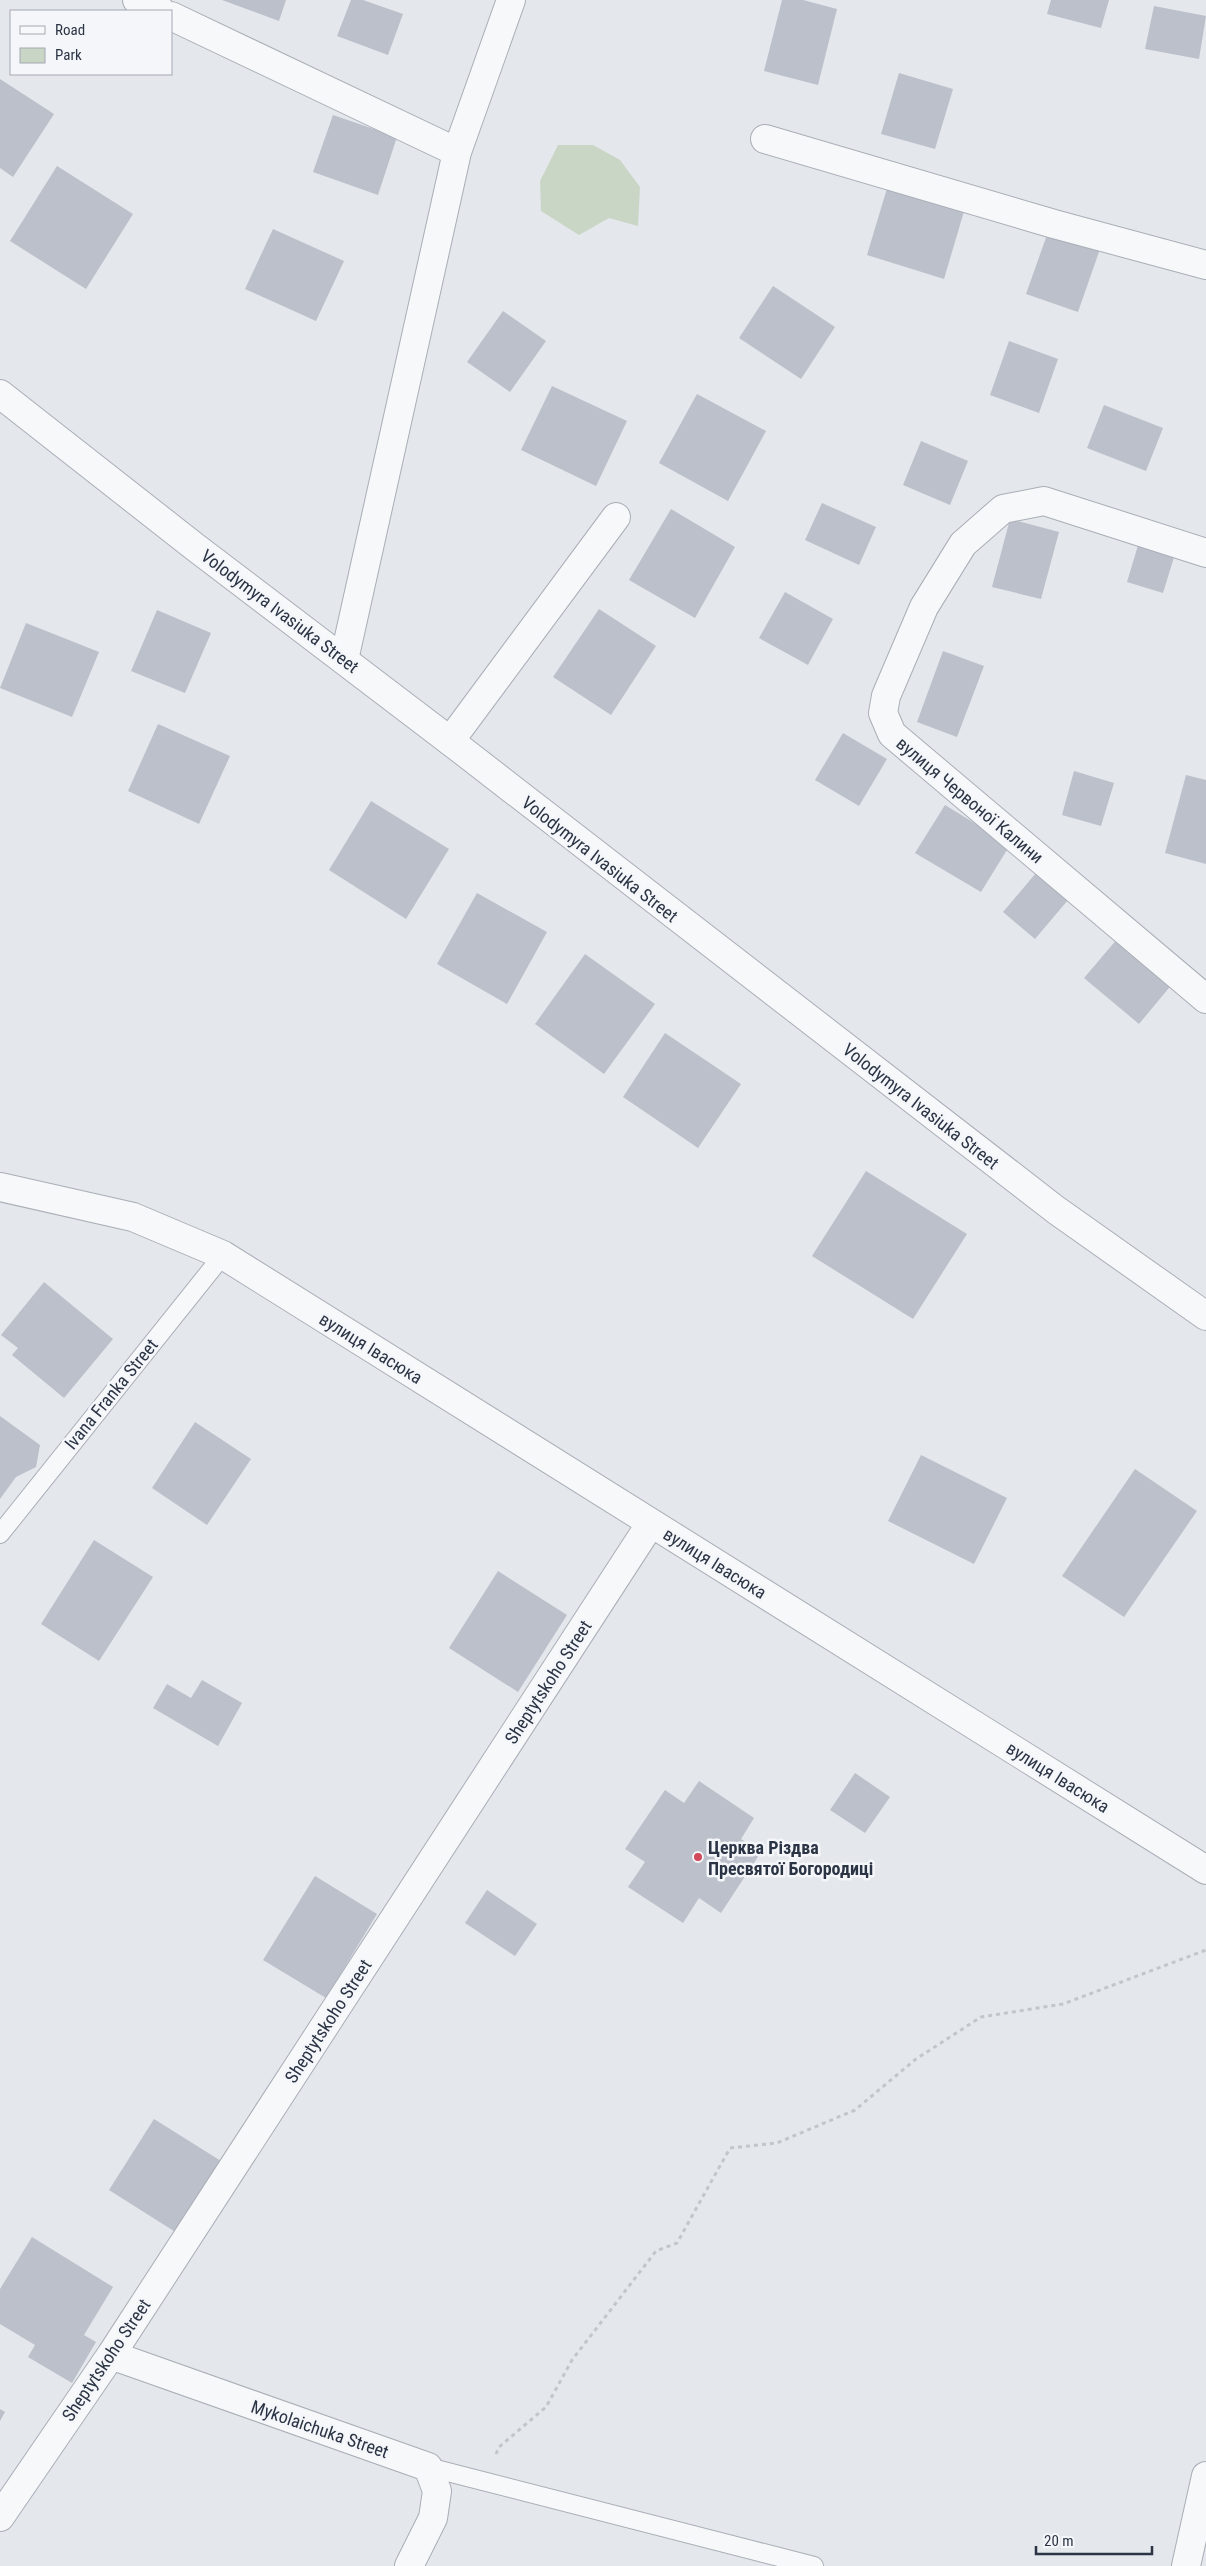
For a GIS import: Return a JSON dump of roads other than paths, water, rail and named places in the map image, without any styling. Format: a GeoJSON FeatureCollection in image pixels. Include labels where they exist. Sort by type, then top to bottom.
{"type":"FeatureCollection","features":[{"type":"Feature","properties":{"kind":"street"},"geometry":{"type":"LineString","coordinates":[[137,0],[159,10]]}},
{"type":"Feature","properties":{"kind":"street"},"geometry":{"type":"LineString","coordinates":[[344,660],[457,152],[511,0]]}},
{"type":"Feature","properties":{"kind":"street"},"geometry":{"type":"LineString","coordinates":[[172,16],[457,152]]}},
{"type":"Feature","properties":{"kind":"street"},"geometry":{"type":"LineString","coordinates":[[765,139],[1054,224],[1206,265]]}},
{"type":"Feature","properties":{"kind":"street","name":"Volodymyra Ivasiuka Street"},"geometry":{"type":"LineString","coordinates":[[0,394],[194,547],[450,741],[1056,1210],[1206,1316]]}},
{"type":"Feature","properties":{"kind":"street","name":"вулиця Червоної Калини"},"geometry":{"type":"LineString","coordinates":[[1206,552],[1044,501],[1003,509],[963,544],[924,607],[886,696],[883,713],[892,734],[1206,998]]}},
{"type":"Feature","properties":{"kind":"street"},"geometry":{"type":"LineString","coordinates":[[450,741],[616,518]]}},
{"type":"Feature","properties":{"kind":"street","name":"вулиця Івасюка"},"geometry":{"type":"LineString","coordinates":[[0,1187],[133,1217],[223,1255],[1206,1870]]}},
{"type":"Feature","properties":{"kind":"street","name":"Sheptytskoho Street"},"geometry":{"type":"LineString","coordinates":[[0,2517],[111,2355],[651,1523]]}},
{"type":"Feature","properties":{"kind":"street","name":"Mykolaichuka Street"},"geometry":{"type":"LineString","coordinates":[[111,2355],[428,2467]]}},
{"type":"Feature","properties":{"kind":"street"},"geometry":{"type":"LineString","coordinates":[[409,2566],[433,2518],[437,2491],[428,2467]]}},
{"type":"Feature","properties":{"kind":"street"},"geometry":{"type":"LineString","coordinates":[[1186,2566],[1206,2476]]}},
{"type":"Feature","properties":{"kind":"lane","name":"Ivana Franka Street"},"geometry":{"type":"LineString","coordinates":[[0,1534],[223,1255]]}},
{"type":"Feature","properties":{"kind":"lane"},"geometry":{"type":"LineString","coordinates":[[428,2467],[814,2566]]}},
{"type":"Feature","properties":{"kind":"place","name":"Церква Різдва Пресвятої Богородиці"},"geometry":{"type":"Point","coordinates":[698,1857]}}]}
